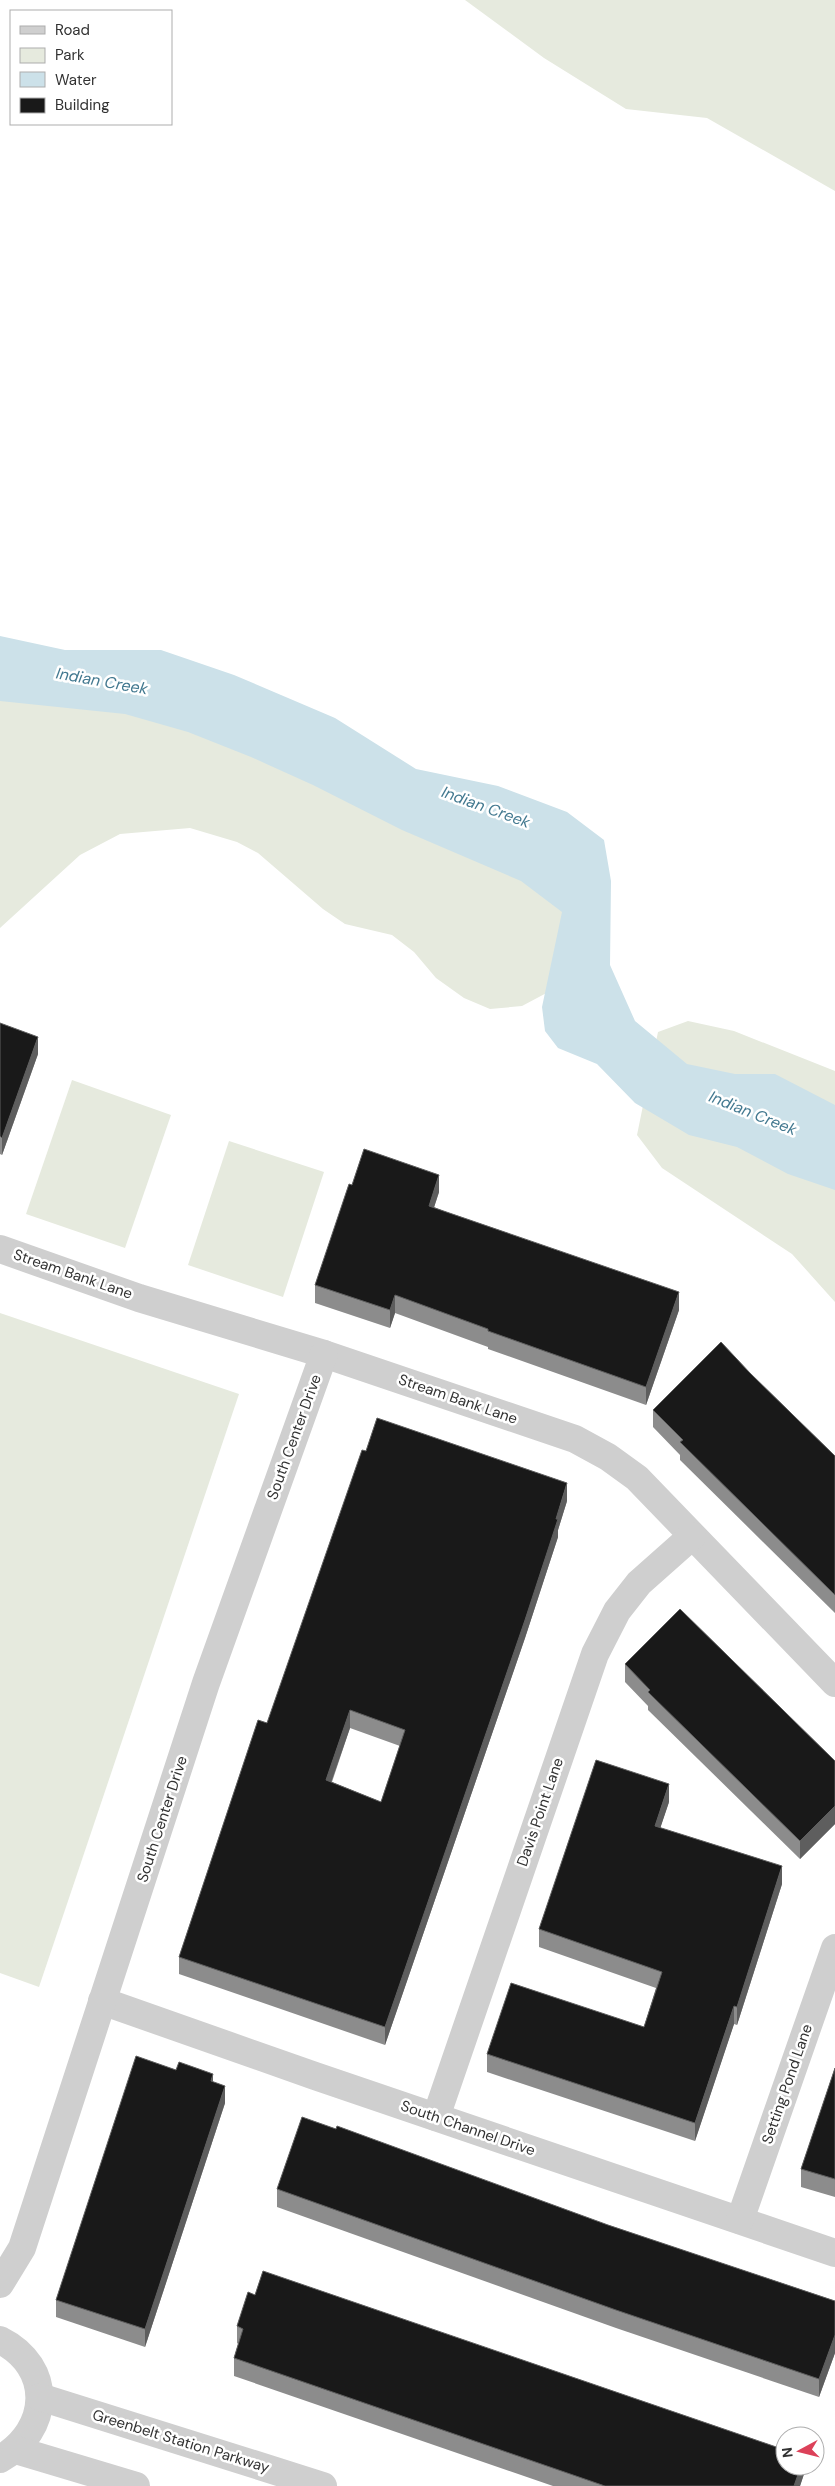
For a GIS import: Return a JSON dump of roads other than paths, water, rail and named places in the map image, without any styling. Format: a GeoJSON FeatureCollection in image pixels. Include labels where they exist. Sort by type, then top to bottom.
{"type":"FeatureCollection","features":[{"type":"Feature","properties":{"kind":"street","name":"Stream Bank Lane"},"geometry":{"type":"LineString","coordinates":[[0,1249],[138,1298],[324,1354],[575,1438],[608,1456],[638,1478],[835,1683]]}},
{"type":"Feature","properties":{"kind":"street","name":"South Center Drive"},"geometry":{"type":"LineString","coordinates":[[0,2284],[22,2248],[206,1683],[324,1354]]}},
{"type":"Feature","properties":{"kind":"street","name":"Davis Point Lane"},"geometry":{"type":"LineString","coordinates":[[436,2117],[595,1654],[617,1611],[640,1583],[692,1536]]}},
{"type":"Feature","properties":{"kind":"street","name":"Setting Pond Lane"},"geometry":{"type":"LineString","coordinates":[[740,2220],[835,1948]]}},
{"type":"Feature","properties":{"kind":"street","name":"South Channel Drive"},"geometry":{"type":"LineString","coordinates":[[102,2001],[835,2253]]}},
{"type":"Feature","properties":{"kind":"street"},"geometry":{"type":"LineString","coordinates":[[0,2340],[14,2347],[27,2361],[36,2378],[40,2397],[34,2426],[26,2439],[8,2454]]}},
{"type":"Feature","properties":{"kind":"street","name":"Greenbelt Station Parkway"},"geometry":{"type":"LineString","coordinates":[[40,2397],[323,2486]]}},
{"type":"Feature","properties":{"kind":"street"},"geometry":{"type":"LineString","coordinates":[[8,2454],[136,2486]]}},
{"type":"Feature","properties":{"kind":"water","name":"Indian Creek"},"geometry":{"type":"Polygon","coordinates":[[[0,636],[65,650],[161,650],[234,675],[335,718],[416,769],[498,786],[567,812],[604,840],[611,881],[610,965],[635,1021],[687,1064],[735,1074],[775,1074],[835,1105],[835,1190],[788,1174],[737,1147],[689,1135],[635,1103],[597,1064],[558,1048],[545,1031],[542,1007],[562,912],[521,881],[402,830],[313,785],[251,757],[188,732],[125,714],[0,701],[0,636]]]}}]}
